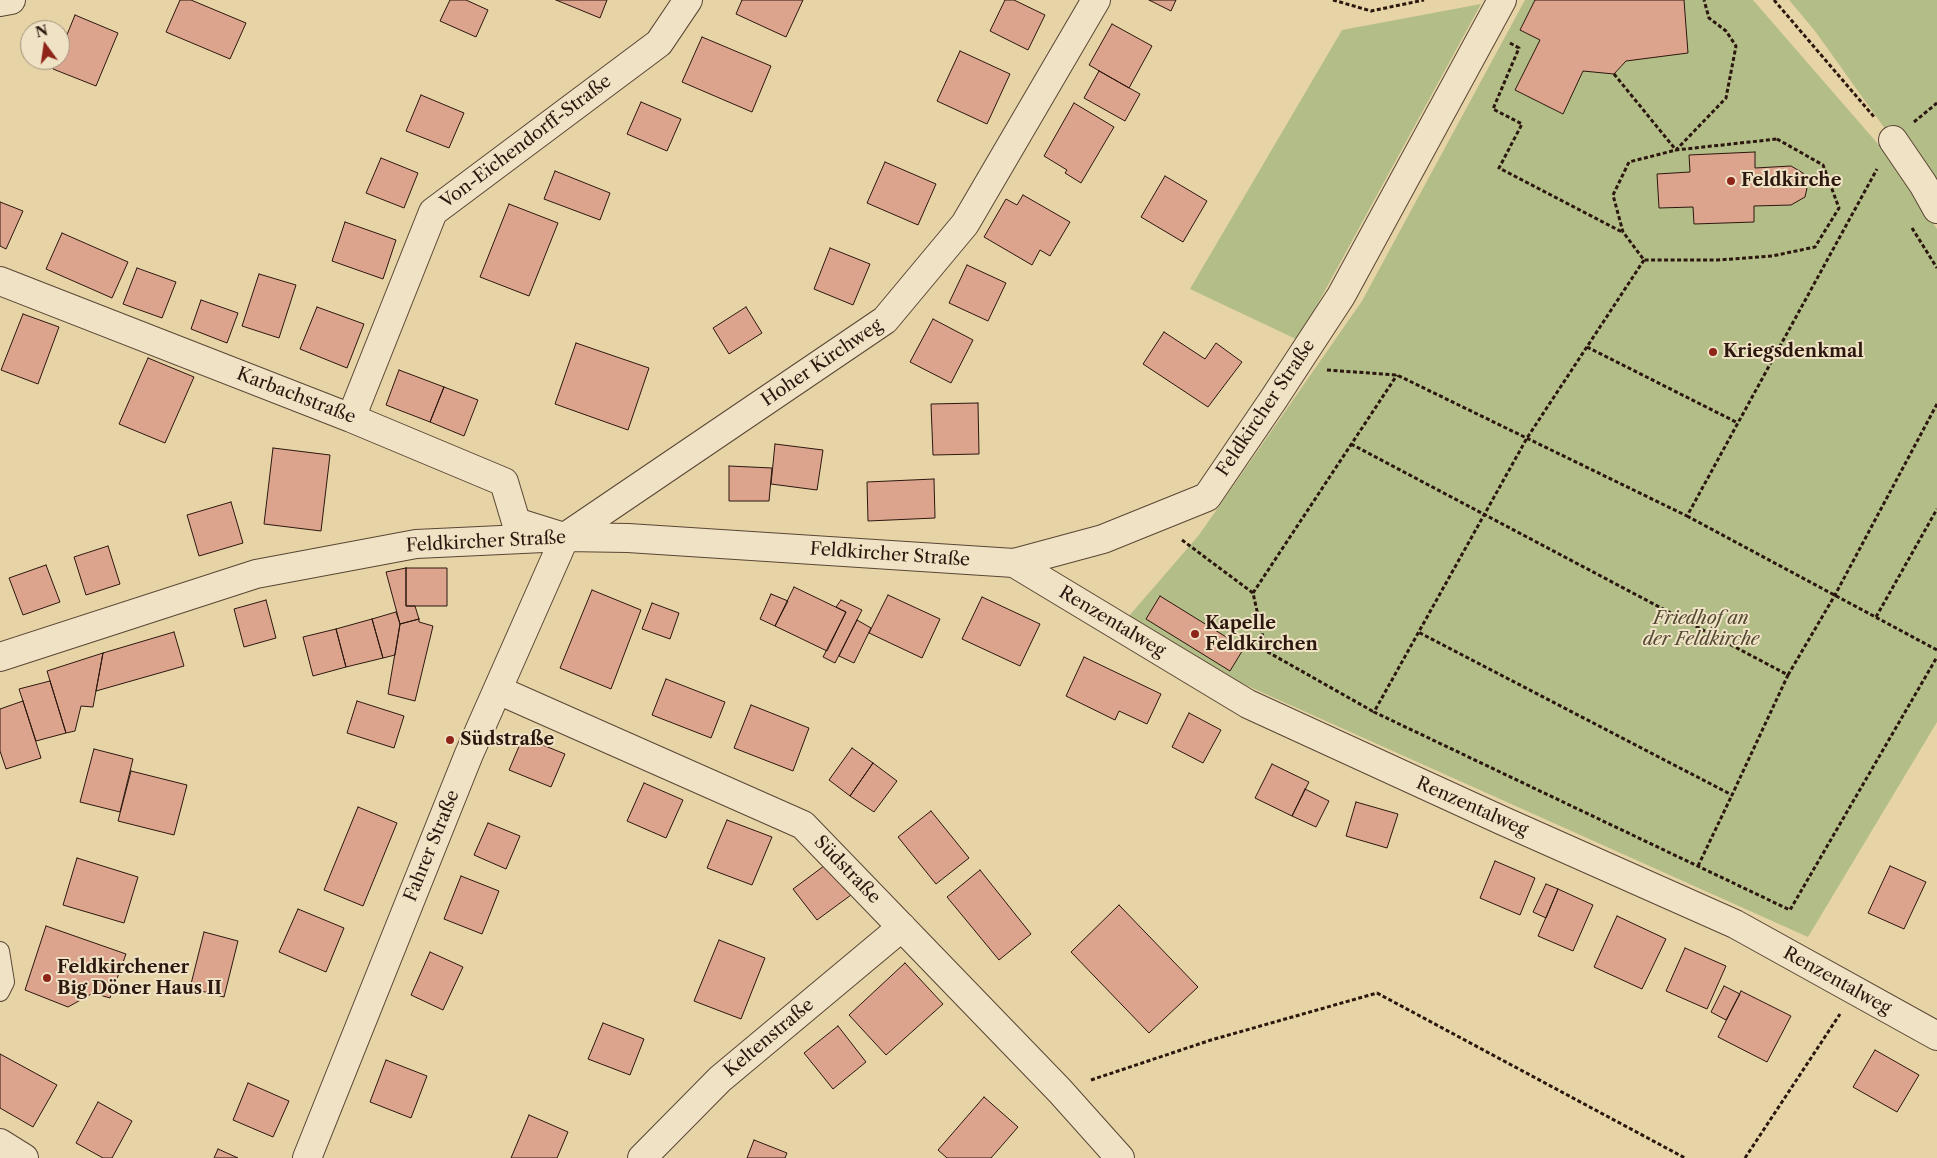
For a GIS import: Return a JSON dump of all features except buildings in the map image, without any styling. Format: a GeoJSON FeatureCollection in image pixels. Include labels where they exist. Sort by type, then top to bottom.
{"type":"FeatureCollection","features":[{"type":"Feature","properties":{"kind":"street"},"geometry":{"type":"LineString","coordinates":[[0,2],[11,0]]}},
{"type":"Feature","properties":{"kind":"street","name":"Von-Eichendorff-Straße"},"geometry":{"type":"LineString","coordinates":[[351,418],[433,212],[660,43],[688,0]]}},
{"type":"Feature","properties":{"kind":"street","name":"Hoher Kirchweg"},"geometry":{"type":"LineString","coordinates":[[565,537],[885,320],[965,224],[1096,0]]}},
{"type":"Feature","properties":{"kind":"street","name":"Feldkircher Straße"},"geometry":{"type":"LineString","coordinates":[[0,657],[256,574],[416,544],[565,537],[628,538],[1014,563],[1103,539],[1207,497],[1268,408],[1340,296],[1502,0]]}},
{"type":"Feature","properties":{"kind":"street"},"geometry":{"type":"LineString","coordinates":[[1893,140],[1937,208]]}},
{"type":"Feature","properties":{"kind":"street","name":"Karbachstraße"},"geometry":{"type":"LineString","coordinates":[[0,280],[351,418],[504,482],[516,522],[565,537]]}},
{"type":"Feature","properties":{"kind":"street","name":"Fahrer Straße"},"geometry":{"type":"LineString","coordinates":[[307,1158],[469,754],[565,537]]}},
{"type":"Feature","properties":{"kind":"street","name":"Renzentalweg"},"geometry":{"type":"LineString","coordinates":[[1014,563],[1248,704],[1501,820],[1736,924],[1937,1036]]}},
{"type":"Feature","properties":{"kind":"street","name":"Südstraße"},"geometry":{"type":"LineString","coordinates":[[498,690],[803,825],[1060,1091],[1120,1158]]}},
{"type":"Feature","properties":{"kind":"street","name":"Keltenstraße"},"geometry":{"type":"LineString","coordinates":[[642,1158],[720,1079],[902,927]]}},
{"type":"Feature","properties":{"kind":"street"},"geometry":{"type":"LineString","coordinates":[[0,1143],[24,1158]]}},
{"type":"Feature","properties":{"kind":"lane"},"geometry":{"type":"LineString","coordinates":[[0,951],[5,982],[0,992]]}},
{"type":"Feature","properties":{"kind":"path"},"geometry":{"type":"LineString","coordinates":[[1333,0],[1371,11],[1424,0]]}},
{"type":"Feature","properties":{"kind":"path"},"geometry":{"type":"LineString","coordinates":[[1676,150],[1726,98],[1736,46],[1726,31],[1709,18],[1704,0]]}},
{"type":"Feature","properties":{"kind":"path"},"geometry":{"type":"LineString","coordinates":[[1687,516],[1893,140],[1774,0]]}},
{"type":"Feature","properties":{"kind":"path"},"geometry":{"type":"LineString","coordinates":[[1486,30],[1519,48],[1493,109],[1522,124],[1499,168],[1622,232],[1644,260]]}},
{"type":"Feature","properties":{"kind":"path"},"geometry":{"type":"LineString","coordinates":[[1614,74],[1676,150]]}},
{"type":"Feature","properties":{"kind":"path"},"geometry":{"type":"LineString","coordinates":[[1622,232],[1613,195],[1628,162],[1676,150],[1777,139],[1823,165],[1839,208],[1815,247],[1763,257],[1718,260],[1644,260]]}},
{"type":"Feature","properties":{"kind":"path"},"geometry":{"type":"LineString","coordinates":[[1374,712],[1526,438],[1644,260]]}},
{"type":"Feature","properties":{"kind":"path"},"geometry":{"type":"LineString","coordinates":[[1586,347],[1738,423]]}},
{"type":"Feature","properties":{"kind":"path"},"geometry":{"type":"LineString","coordinates":[[1323,370],[1397,375],[1687,516],[1937,650]]}},
{"type":"Feature","properties":{"kind":"path"},"geometry":{"type":"LineString","coordinates":[[1253,593],[1397,375]]}},
{"type":"Feature","properties":{"kind":"path"},"geometry":{"type":"LineString","coordinates":[[1698,866],[1788,675],[1836,595],[1937,404]]}},
{"type":"Feature","properties":{"kind":"path"},"geometry":{"type":"LineString","coordinates":[[1351,444],[1788,675]]}},
{"type":"Feature","properties":{"kind":"path"},"geometry":{"type":"LineString","coordinates":[[1876,617],[1937,509]]}},
{"type":"Feature","properties":{"kind":"path"},"geometry":{"type":"LineString","coordinates":[[1154,518],[1253,593],[1266,651],[1374,712],[1790,910],[1937,657]]}},
{"type":"Feature","properties":{"kind":"path"},"geometry":{"type":"LineString","coordinates":[[1418,632],[1732,796]]}},
{"type":"Feature","properties":{"kind":"path"},"geometry":{"type":"LineString","coordinates":[[1745,1158],[1855,991]]}},
{"type":"Feature","properties":{"kind":"path"},"geometry":{"type":"LineString","coordinates":[[1060,1091],[1211,1040],[1377,993],[1685,1158]]}},
{"type":"Feature","properties":{"kind":"green space","name":"Friedhof an der Feldkirche"},"geometry":{"type":"Polygon","coordinates":[[[1525,0],[1753,0],[1878,144],[1937,229],[1937,722],[1808,937],[1241,683],[1129,616],[1199,535],[1362,301],[1525,0]]]}},
{"type":"Feature","properties":{"kind":"green space"},"geometry":{"type":"Polygon","coordinates":[[[1789,0],[1937,0],[1937,204],[1815,31],[1789,0]]]}},
{"type":"Feature","properties":{"kind":"green space"},"geometry":{"type":"Polygon","coordinates":[[[1481,4],[1298,340],[1190,289],[1342,30],[1481,4]]]}},
{"type":"Feature","properties":{"kind":"place","name":"Feldkirche"},"geometry":{"type":"Point","coordinates":[1731,181]}},
{"type":"Feature","properties":{"kind":"place","name":"Kriegsdenkmal"},"geometry":{"type":"Point","coordinates":[1713,352]}},
{"type":"Feature","properties":{"kind":"place","name":"Kapelle Feldkirchen"},"geometry":{"type":"Point","coordinates":[1195,634]}},
{"type":"Feature","properties":{"kind":"place","name":"Südstraße"},"geometry":{"type":"Point","coordinates":[450,740]}},
{"type":"Feature","properties":{"kind":"place","name":"Feldkirchener Big Döner Haus II"},"geometry":{"type":"Point","coordinates":[47,978]}}]}
